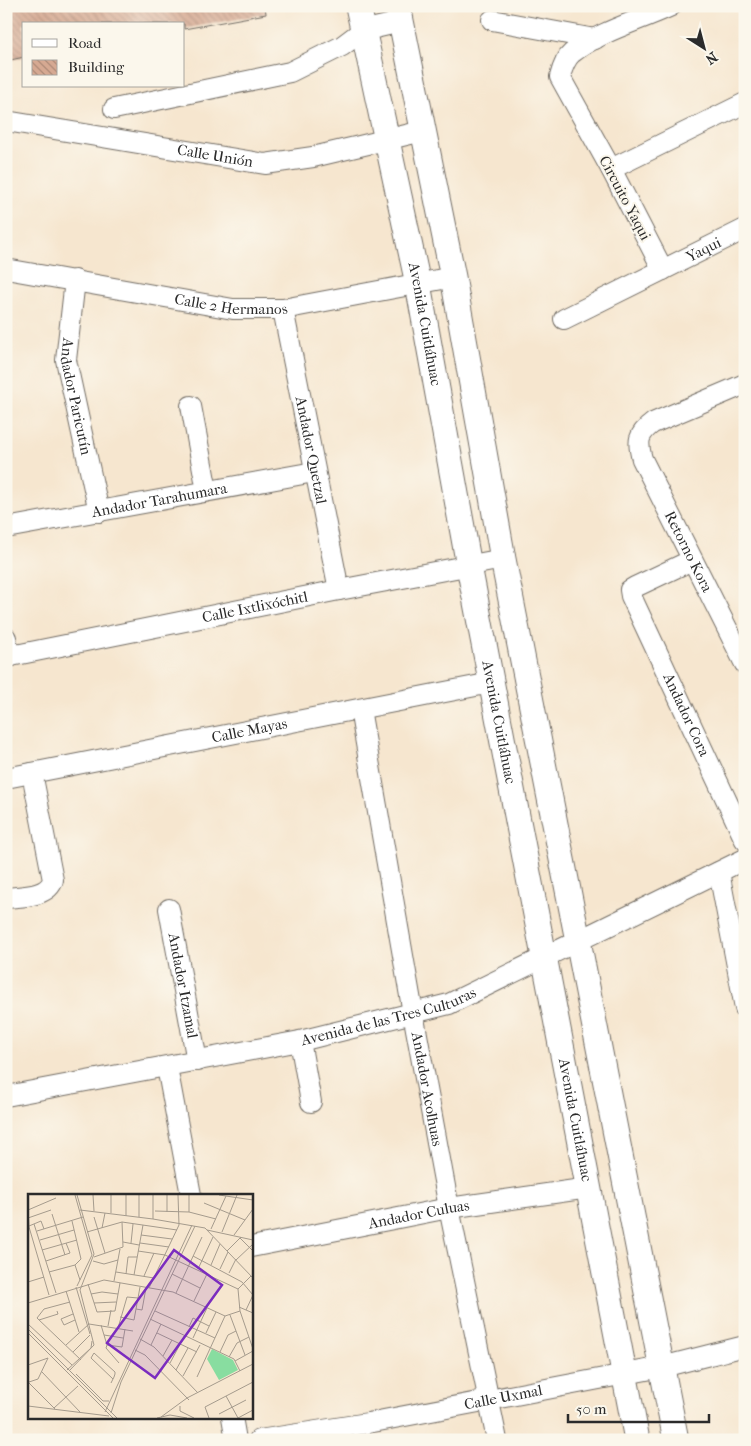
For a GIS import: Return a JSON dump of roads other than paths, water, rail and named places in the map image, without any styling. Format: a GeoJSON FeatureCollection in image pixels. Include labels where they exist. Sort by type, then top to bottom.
{"type":"FeatureCollection","features":[{"type":"Feature","properties":{"kind":"main road","name":"Avenida Cuitláhuac"},"geometry":{"type":"LineString","coordinates":[[358,6],[418,284],[469,566],[546,957],[637,1440]]}},
{"type":"Feature","properties":{"kind":"main road"},"geometry":{"type":"LineString","coordinates":[[400,14],[454,277],[503,559],[676,1440]]}},
{"type":"Feature","properties":{"kind":"street","name":"Circuito Yaqui"},"geometry":{"type":"LineString","coordinates":[[663,270],[611,169],[560,77],[563,66],[570,54],[595,39],[667,7]]}},
{"type":"Feature","properties":{"kind":"street"},"geometry":{"type":"LineString","coordinates":[[114,109],[290,72],[342,46],[362,31],[400,14]]}},
{"type":"Feature","properties":{"kind":"street"},"geometry":{"type":"LineString","coordinates":[[492,20],[595,39]]}},
{"type":"Feature","properties":{"kind":"street"},"geometry":{"type":"LineString","coordinates":[[611,169],[745,103]]}},
{"type":"Feature","properties":{"kind":"street","name":"Calle Unión"},"geometry":{"type":"LineString","coordinates":[[6,121],[265,164],[313,157],[423,130]]}},
{"type":"Feature","properties":{"kind":"street","name":"Yaqui"},"geometry":{"type":"LineString","coordinates":[[663,270],[744,231]]}},
{"type":"Feature","properties":{"kind":"street","name":"Calle 2 Hermanos"},"geometry":{"type":"LineString","coordinates":[[6,269],[233,308],[283,309],[454,277]]}},
{"type":"Feature","properties":{"kind":"street"},"geometry":{"type":"LineString","coordinates":[[564,320],[663,270]]}},
{"type":"Feature","properties":{"kind":"street","name":"Andador Paricutín"},"geometry":{"type":"LineString","coordinates":[[75,280],[66,360],[99,512]]}},
{"type":"Feature","properties":{"kind":"street","name":"Andador Quetzal"},"geometry":{"type":"LineString","coordinates":[[283,309],[339,590]]}},
{"type":"Feature","properties":{"kind":"street","name":"Retorno Kora"},"geometry":{"type":"LineString","coordinates":[[745,384],[653,423],[643,430],[638,438],[642,459],[745,664]]}},
{"type":"Feature","properties":{"kind":"street"},"geometry":{"type":"LineString","coordinates":[[192,406],[207,491]]}},
{"type":"Feature","properties":{"kind":"street","name":"Andador Tarahumara"},"geometry":{"type":"LineString","coordinates":[[6,528],[314,472]]}},
{"type":"Feature","properties":{"kind":"street","name":"Calle Ixtlixóchitl"},"geometry":{"type":"LineString","coordinates":[[8,651],[503,559]]}},
{"type":"Feature","properties":{"kind":"street","name":"Andador Cora"},"geometry":{"type":"LineString","coordinates":[[692,560],[630,590],[631,596],[745,840]]}},
{"type":"Feature","properties":{"kind":"street","name":"Calle Mayas"},"geometry":{"type":"LineString","coordinates":[[6,778],[492,683]]}},
{"type":"Feature","properties":{"kind":"street","name":"Andador Acolhuas"},"geometry":{"type":"LineString","coordinates":[[360,709],[412,1013],[496,1440]]}},
{"type":"Feature","properties":{"kind":"street"},"geometry":{"type":"LineString","coordinates":[[6,898],[44,892],[49,889],[53,880],[32,773]]}},
{"type":"Feature","properties":{"kind":"street","name":"Avenida de las Tres Culturas"},"geometry":{"type":"LineString","coordinates":[[6,1096],[300,1041],[449,1004],[745,859]]}},
{"type":"Feature","properties":{"kind":"street"},"geometry":{"type":"LineString","coordinates":[[719,872],[745,1006]]}},
{"type":"Feature","properties":{"kind":"street","name":"Andador Itzamal"},"geometry":{"type":"LineString","coordinates":[[169,909],[197,1061]]}},
{"type":"Feature","properties":{"kind":"street"},"geometry":{"type":"LineString","coordinates":[[300,1041],[311,1102]]}},
{"type":"Feature","properties":{"kind":"street"},"geometry":{"type":"LineString","coordinates":[[167,1067],[191,1194]]}},
{"type":"Feature","properties":{"kind":"street","name":"Andador Culuas"},"geometry":{"type":"LineString","coordinates":[[252,1247],[449,1208],[589,1188]]}},
{"type":"Feature","properties":{"kind":"street","name":"Calle Uxmal"},"geometry":{"type":"LineString","coordinates":[[259,1440],[369,1431],[488,1398],[662,1367],[745,1346]]}},
{"type":"Feature","properties":{"kind":"street"},"geometry":{"type":"LineString","coordinates":[[232,1418],[236,1440]]}}]}
